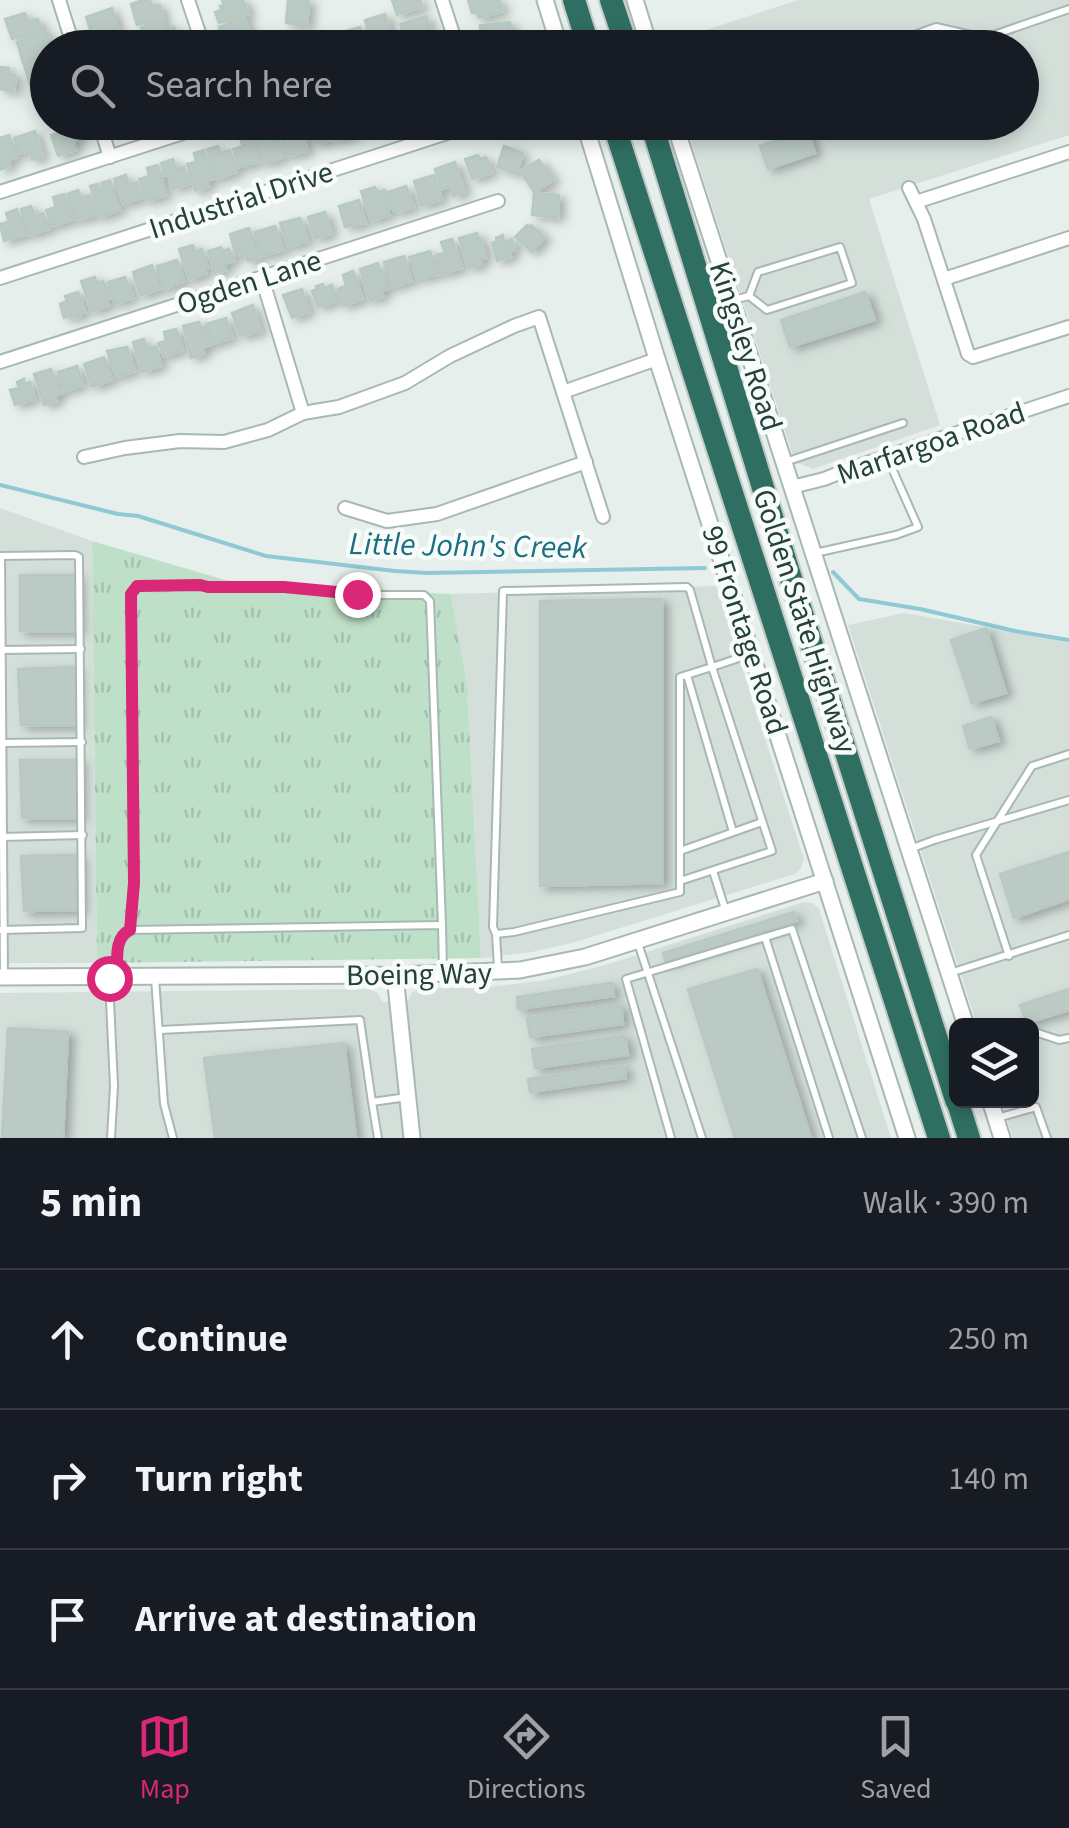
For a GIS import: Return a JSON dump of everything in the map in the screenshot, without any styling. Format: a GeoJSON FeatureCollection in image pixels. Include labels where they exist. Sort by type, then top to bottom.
{"type":"FeatureCollection","features":[{"type":"Feature","properties":{"kind":"highway"},"geometry":{"type":"LineString","coordinates":[[574,0],[584,30]]}},
{"type":"Feature","properties":{"kind":"highway"},"geometry":{"type":"LineString","coordinates":[[611,0],[621,30]]}},
{"type":"Feature","properties":{"kind":"highway","name":"Golden State Highway"},"geometry":{"type":"LineString","coordinates":[[620,140],[938,1138]]}},
{"type":"Feature","properties":{"kind":"highway","name":"Golden State Highway"},"geometry":{"type":"LineString","coordinates":[[656,140],[786,566],[949,1075]]}},
{"type":"Feature","properties":{"kind":"highway","name":"Golden State Highway"},"geometry":{"type":"LineString","coordinates":[[960,1108],[969,1138]]}},
{"type":"Feature","properties":{"kind":"street"},"geometry":{"type":"LineString","coordinates":[[59,0],[68,30]]}},
{"type":"Feature","properties":{"kind":"street"},"geometry":{"type":"LineString","coordinates":[[188,0],[198,30]]}},
{"type":"Feature","properties":{"kind":"street"},"geometry":{"type":"LineString","coordinates":[[442,0],[450,30]]}},
{"type":"Feature","properties":{"kind":"street"},"geometry":{"type":"LineString","coordinates":[[544,0],[554,30]]}},
{"type":"Feature","properties":{"kind":"street"},"geometry":{"type":"LineString","coordinates":[[635,0],[644,30]]}},
{"type":"Feature","properties":{"kind":"street"},"geometry":{"type":"LineString","coordinates":[[105,140],[110,157]]}},
{"type":"Feature","properties":{"kind":"street"},"geometry":{"type":"LineString","coordinates":[[0,192],[162,140]]}},
{"type":"Feature","properties":{"kind":"street","name":"Industrial Drive"},"geometry":{"type":"LineString","coordinates":[[0,278],[426,140]]}},
{"type":"Feature","properties":{"kind":"street","name":"99 Frontage Road"},"geometry":{"type":"LineString","coordinates":[[590,140],[907,1138]]}},
{"type":"Feature","properties":{"kind":"street","name":"Kingsley Road"},"geometry":{"type":"LineString","coordinates":[[680,140],[963,1018]]}},
{"type":"Feature","properties":{"kind":"street"},"geometry":{"type":"LineString","coordinates":[[916,202],[1069,152]]}},
{"type":"Feature","properties":{"kind":"street"},"geometry":{"type":"LineString","coordinates":[[909,188],[965,348],[973,357],[1069,327]]}},
{"type":"Feature","properties":{"kind":"street","name":"Ogden Lane"},"geometry":{"type":"LineString","coordinates":[[0,362],[498,201]]}},
{"type":"Feature","properties":{"kind":"street"},"geometry":{"type":"LineString","coordinates":[[944,280],[1069,238]]}},
{"type":"Feature","properties":{"kind":"street"},"geometry":{"type":"LineString","coordinates":[[262,278],[304,413]]}},
{"type":"Feature","properties":{"kind":"street"},"geometry":{"type":"LineString","coordinates":[[84,457],[180,441],[224,442],[268,430],[304,413],[340,407],[405,382],[450,356],[539,318],[604,518]]}},
{"type":"Feature","properties":{"kind":"street"},"geometry":{"type":"LineString","coordinates":[[563,392],[657,358]]}},
{"type":"Feature","properties":{"kind":"street","name":"Marfargoa Road"},"geometry":{"type":"LineString","coordinates":[[792,486],[824,479],[1069,396]]}},
{"type":"Feature","properties":{"kind":"street"},"geometry":{"type":"LineString","coordinates":[[345,508],[387,521],[437,514],[586,462]]}},
{"type":"Feature","properties":{"kind":"street","name":"Boeing Way"},"geometry":{"type":"LineString","coordinates":[[2,978],[499,972],[547,966],[825,881]]}},
{"type":"Feature","properties":{"kind":"street"},"geometry":{"type":"LineString","coordinates":[[395,975],[412,1138]]}},
{"type":"Feature","properties":{"kind":"street"},"geometry":{"type":"LineString","coordinates":[[993,1108],[1002,1138]]}},
{"type":"Feature","properties":{"kind":"lane"},"geometry":{"type":"LineString","coordinates":[[1008,30],[1069,9]]}},
{"type":"Feature","properties":{"kind":"lane"},"geometry":{"type":"LineString","coordinates":[[840,246],[852,282],[767,310],[749,296],[758,272],[840,246]]}},
{"type":"Feature","properties":{"kind":"lane"},"geometry":{"type":"LineString","coordinates":[[732,300],[749,296]]}},
{"type":"Feature","properties":{"kind":"lane"},"geometry":{"type":"LineString","coordinates":[[784,462],[903,423]]}},
{"type":"Feature","properties":{"kind":"lane"},"geometry":{"type":"LineString","coordinates":[[814,553],[896,535],[918,526],[886,456]]}},
{"type":"Feature","properties":{"kind":"lane"},"geometry":{"type":"LineString","coordinates":[[2,930],[82,928],[80,557],[75,555],[1,556],[2,978]]}},
{"type":"Feature","properties":{"kind":"lane"},"geometry":{"type":"LineString","coordinates":[[130,930],[134,883],[131,594],[137,586],[284,587],[424,595],[430,600],[444,974]]}},
{"type":"Feature","properties":{"kind":"lane"},"geometry":{"type":"LineString","coordinates":[[499,972],[492,927],[503,591],[687,587],[690,590],[772,850],[680,882]]}},
{"type":"Feature","properties":{"kind":"lane"},"geometry":{"type":"LineString","coordinates":[[1,650],[81,649]]}},
{"type":"Feature","properties":{"kind":"lane"},"geometry":{"type":"LineString","coordinates":[[496,934],[680,892],[680,677],[752,654]]}},
{"type":"Feature","properties":{"kind":"lane"},"geometry":{"type":"LineString","coordinates":[[687,675],[733,832]]}},
{"type":"Feature","properties":{"kind":"lane"},"geometry":{"type":"LineString","coordinates":[[1,743],[82,742]]}},
{"type":"Feature","properties":{"kind":"lane"},"geometry":{"type":"LineString","coordinates":[[1009,956],[976,855],[1032,766],[1069,754]]}},
{"type":"Feature","properties":{"kind":"lane"},"geometry":{"type":"LineString","coordinates":[[909,850],[1069,800]]}},
{"type":"Feature","properties":{"kind":"lane"},"geometry":{"type":"LineString","coordinates":[[680,850],[762,822]]}},
{"type":"Feature","properties":{"kind":"lane"},"geometry":{"type":"LineString","coordinates":[[1,837],[83,835]]}},
{"type":"Feature","properties":{"kind":"lane"},"geometry":{"type":"LineString","coordinates":[[714,870],[726,912]]}},
{"type":"Feature","properties":{"kind":"lane"},"geometry":{"type":"LineString","coordinates":[[111,1138],[113,978],[118,940],[123,934],[130,930],[442,925]]}},
{"type":"Feature","properties":{"kind":"lane"},"geometry":{"type":"LineString","coordinates":[[671,1138],[626,979],[792,928],[862,1138]]}},
{"type":"Feature","properties":{"kind":"lane"},"geometry":{"type":"LineString","coordinates":[[949,973],[1069,935]]}},
{"type":"Feature","properties":{"kind":"lane"},"geometry":{"type":"LineString","coordinates":[[764,937],[829,1138]]}},
{"type":"Feature","properties":{"kind":"lane"},"geometry":{"type":"LineString","coordinates":[[637,940],[702,1138]]}},
{"type":"Feature","properties":{"kind":"lane"},"geometry":{"type":"LineString","coordinates":[[155,978],[164,1104],[173,1138]]}},
{"type":"Feature","properties":{"kind":"lane"},"geometry":{"type":"LineString","coordinates":[[160,1030],[360,1020],[378,1138]]}},
{"type":"Feature","properties":{"kind":"lane"},"geometry":{"type":"LineString","coordinates":[[1039,1034],[1059,1040],[1069,1038]]}},
{"type":"Feature","properties":{"kind":"lane"},"geometry":{"type":"LineString","coordinates":[[372,1102],[407,1098]]}},
{"type":"Feature","properties":{"kind":"lane"},"geometry":{"type":"LineString","coordinates":[[996,1118],[1036,1107],[1047,1138]]}},
{"type":"Feature","properties":{"kind":"shaded area"},"geometry":{"type":"Polygon","coordinates":[[[798,0],[1069,0],[1069,135],[869,199],[940,425],[813,469],[795,462],[691,140],[1039,140],[1039,30],[706,30],[798,0]]]}},
{"type":"Feature","properties":{"kind":"shaded area"},"geometry":{"type":"Polygon","coordinates":[[[0,508],[92,541],[97,963],[0,963],[0,508]]]}},
{"type":"Feature","properties":{"kind":"shaded area"},"geometry":{"type":"Polygon","coordinates":[[[716,586],[804,859],[801,868],[795,874],[572,943],[481,958],[467,684],[451,594],[716,586]]]}},
{"type":"Feature","properties":{"kind":"shaded area"},"geometry":{"type":"Polygon","coordinates":[[[904,613],[1069,642],[1069,1138],[1013,1138],[1003,1108],[1039,1108],[1039,1018],[975,1018],[848,625],[904,613]]]}},
{"type":"Feature","properties":{"kind":"shaded area"},"geometry":{"type":"Polygon","coordinates":[[[804,902],[819,909],[891,1138],[0,1138],[0,993],[369,989],[378,993],[382,1002],[408,1001],[412,992],[423,988],[482,988],[546,980],[804,902]]]}},
{"type":"Feature","properties":{"kind":"green space"},"geometry":{"type":"Polygon","coordinates":[[[92,541],[239,584],[451,594],[467,684],[481,958],[97,963],[92,541]]]}},
{"type":"Feature","properties":{"kind":"building"},"geometry":{"type":"Polygon","coordinates":[[[150,0],[152,7],[160,5],[163,17],[137,25],[131,4],[150,0]]]}},
{"type":"Feature","properties":{"kind":"building"},"geometry":{"type":"Polygon","coordinates":[[[222,0],[243,0],[249,14],[219,23],[215,12],[222,10],[222,0]]]}},
{"type":"Feature","properties":{"kind":"building"},"geometry":{"type":"Polygon","coordinates":[[[288,0],[309,0],[307,26],[286,23],[288,0]]]}},
{"type":"Feature","properties":{"kind":"building"},"geometry":{"type":"Polygon","coordinates":[[[392,0],[420,0],[422,7],[397,15],[392,0]]]}},
{"type":"Feature","properties":{"kind":"building"},"geometry":{"type":"Polygon","coordinates":[[[468,0],[499,0],[503,11],[479,18],[477,12],[472,13],[468,0]]]}},
{"type":"Feature","properties":{"kind":"building"},"geometry":{"type":"Polygon","coordinates":[[[112,8],[118,29],[90,29],[86,17],[112,8]]]}},
{"type":"Feature","properties":{"kind":"building"},"geometry":{"type":"Polygon","coordinates":[[[25,13],[27,22],[38,19],[42,30],[30,30],[30,34],[12,39],[5,19],[25,13]]]}},
{"type":"Feature","properties":{"kind":"building"},"geometry":{"type":"Polygon","coordinates":[[[385,14],[390,30],[368,30],[365,20],[385,14]]]}},
{"type":"Feature","properties":{"kind":"building"},"geometry":{"type":"Polygon","coordinates":[[[426,16],[430,27],[402,30],[400,24],[426,16]]]}},
{"type":"Feature","properties":{"kind":"building"},"geometry":{"type":"Polygon","coordinates":[[[245,19],[249,30],[220,30],[219,27],[245,19]]]}},
{"type":"Feature","properties":{"kind":"building"},"geometry":{"type":"Polygon","coordinates":[[[163,20],[166,29],[175,30],[142,30],[163,20]]]}},
{"type":"Feature","properties":{"kind":"building"},"geometry":{"type":"Polygon","coordinates":[[[510,22],[511,30],[480,30],[480,25],[510,22]]]}},
{"type":"Feature","properties":{"kind":"building"},"geometry":{"type":"Polygon","coordinates":[[[30,38],[30,60],[23,63],[17,42],[30,38]]]}},
{"type":"Feature","properties":{"kind":"building"},"geometry":{"type":"Polygon","coordinates":[[[30,63],[30,85],[24,65],[30,63]]]}},
{"type":"Feature","properties":{"kind":"building"},"geometry":{"type":"Polygon","coordinates":[[[0,67],[9,68],[8,74],[16,75],[14,92],[0,89],[0,67]]]}},
{"type":"Feature","properties":{"kind":"building"},"geometry":{"type":"Polygon","coordinates":[[[30,133],[30,140],[38,140],[43,156],[32,160],[29,151],[20,153],[14,138],[30,133]]]}},
{"type":"Feature","properties":{"kind":"building"},"geometry":{"type":"Polygon","coordinates":[[[9,135],[17,157],[8,160],[10,166],[0,170],[0,138],[9,135]]]}},
{"type":"Feature","properties":{"kind":"building"},"geometry":{"type":"Polygon","coordinates":[[[53,140],[76,140],[76,150],[58,156],[53,140]]]}},
{"type":"Feature","properties":{"kind":"building"},"geometry":{"type":"Polygon","coordinates":[[[241,140],[252,140],[259,162],[239,167],[233,149],[243,146],[241,140]]]}},
{"type":"Feature","properties":{"kind":"building"},"geometry":{"type":"Polygon","coordinates":[[[256,140],[279,140],[284,157],[264,164],[256,140]]]}},
{"type":"Feature","properties":{"kind":"building"},"geometry":{"type":"Polygon","coordinates":[[[282,140],[305,140],[308,151],[288,156],[282,140]]]}},
{"type":"Feature","properties":{"kind":"building"},"geometry":{"type":"Polygon","coordinates":[[[777,140],[811,140],[815,153],[768,169],[760,146],[777,140]]]}},
{"type":"Feature","properties":{"kind":"building"},"geometry":{"type":"Polygon","coordinates":[[[218,146],[220,153],[230,150],[237,172],[217,179],[207,149],[218,146]]]}},
{"type":"Feature","properties":{"kind":"building"},"geometry":{"type":"Polygon","coordinates":[[[504,146],[523,153],[516,174],[497,167],[504,146]]]}},
{"type":"Feature","properties":{"kind":"building"},"geometry":{"type":"Polygon","coordinates":[[[204,150],[213,179],[207,181],[209,186],[195,191],[187,164],[196,162],[194,153],[204,150]]]}},
{"type":"Feature","properties":{"kind":"building"},"geometry":{"type":"Polygon","coordinates":[[[478,155],[480,159],[486,157],[492,173],[472,179],[465,159],[478,155]]]}},
{"type":"Feature","properties":{"kind":"building"},"geometry":{"type":"Polygon","coordinates":[[[173,159],[176,170],[184,167],[189,184],[173,189],[161,163],[173,159]]]}},
{"type":"Feature","properties":{"kind":"building"},"geometry":{"type":"Polygon","coordinates":[[[539,160],[554,180],[534,192],[520,171],[539,160]]]}},
{"type":"Feature","properties":{"kind":"building"},"geometry":{"type":"Polygon","coordinates":[[[455,162],[465,192],[453,196],[450,186],[442,189],[435,169],[455,162]]]}},
{"type":"Feature","properties":{"kind":"building"},"geometry":{"type":"Polygon","coordinates":[[[158,165],[166,195],[147,201],[139,179],[149,176],[147,168],[158,165]]]}},
{"type":"Feature","properties":{"kind":"building"},"geometry":{"type":"Polygon","coordinates":[[[126,175],[128,185],[137,182],[142,198],[123,204],[114,179],[126,175]]]}},
{"type":"Feature","properties":{"kind":"building"},"geometry":{"type":"Polygon","coordinates":[[[434,175],[442,199],[421,206],[414,181],[434,175]]]}},
{"type":"Feature","properties":{"kind":"building"},"geometry":{"type":"Polygon","coordinates":[[[110,180],[120,210],[100,217],[90,186],[98,184],[100,191],[101,183],[110,180]]]}},
{"type":"Feature","properties":{"kind":"building"},"geometry":{"type":"Polygon","coordinates":[[[406,186],[414,207],[394,211],[388,192],[406,186]]]}},
{"type":"Feature","properties":{"kind":"building"},"geometry":{"type":"Polygon","coordinates":[[[375,187],[377,192],[385,190],[390,209],[389,215],[371,221],[361,191],[375,187]]]}},
{"type":"Feature","properties":{"kind":"building"},"geometry":{"type":"Polygon","coordinates":[[[78,190],[81,198],[90,195],[96,215],[76,220],[67,194],[78,190]]]}},
{"type":"Feature","properties":{"kind":"building"},"geometry":{"type":"Polygon","coordinates":[[[534,193],[559,195],[558,218],[532,215],[534,193]]]}},
{"type":"Feature","properties":{"kind":"building"},"geometry":{"type":"Polygon","coordinates":[[[64,194],[72,220],[52,226],[46,210],[56,207],[53,197],[64,194]]]}},
{"type":"Feature","properties":{"kind":"building"},"geometry":{"type":"Polygon","coordinates":[[[359,200],[366,223],[345,227],[339,206],[359,200]]]}},
{"type":"Feature","properties":{"kind":"building"},"geometry":{"type":"Polygon","coordinates":[[[31,206],[35,216],[43,213],[49,229],[29,235],[21,209],[31,206]]]}},
{"type":"Feature","properties":{"kind":"building"},"geometry":{"type":"Polygon","coordinates":[[[17,209],[25,235],[4,241],[0,224],[9,222],[6,213],[17,209]]]}},
{"type":"Feature","properties":{"kind":"building"},"geometry":{"type":"Polygon","coordinates":[[[325,212],[332,233],[315,239],[308,217],[325,212]]]}},
{"type":"Feature","properties":{"kind":"building"},"geometry":{"type":"Polygon","coordinates":[[[300,218],[308,241],[288,247],[280,223],[300,218]]]}},
{"type":"Feature","properties":{"kind":"building"},"geometry":{"type":"Polygon","coordinates":[[[527,225],[545,237],[532,252],[515,237],[527,225]]]}},
{"type":"Feature","properties":{"kind":"building"},"geometry":{"type":"Polygon","coordinates":[[[275,226],[284,250],[262,256],[255,232],[275,226]]]}},
{"type":"Feature","properties":{"kind":"building"},"geometry":{"type":"Polygon","coordinates":[[[249,228],[259,258],[248,261],[244,252],[236,255],[230,234],[249,228]]]}},
{"type":"Feature","properties":{"kind":"building"},"geometry":{"type":"Polygon","coordinates":[[[477,233],[486,258],[480,259],[482,264],[469,268],[459,238],[477,233]]]}},
{"type":"Feature","properties":{"kind":"building"},"geometry":{"type":"Polygon","coordinates":[[[503,235],[504,242],[512,239],[515,250],[509,252],[511,257],[497,261],[492,243],[503,235]]]}},
{"type":"Feature","properties":{"kind":"building"},"geometry":{"type":"Polygon","coordinates":[[[452,239],[462,268],[442,274],[436,255],[445,253],[441,242],[452,239]]]}},
{"type":"Feature","properties":{"kind":"building"},"geometry":{"type":"Polygon","coordinates":[[[193,245],[195,252],[202,249],[208,268],[206,273],[189,280],[179,249],[193,245]]]}},
{"type":"Feature","properties":{"kind":"building"},"geometry":{"type":"Polygon","coordinates":[[[221,247],[222,251],[229,249],[234,261],[224,264],[226,270],[214,273],[208,251],[221,247]]]}},
{"type":"Feature","properties":{"kind":"building"},"geometry":{"type":"Polygon","coordinates":[[[430,251],[438,274],[417,279],[409,257],[430,251]]]}},
{"type":"Feature","properties":{"kind":"building"},"geometry":{"type":"Polygon","coordinates":[[[404,256],[412,281],[392,287],[384,262],[404,256]]]}},
{"type":"Feature","properties":{"kind":"building"},"geometry":{"type":"Polygon","coordinates":[[[177,260],[184,281],[164,289],[157,266],[177,260]]]}},
{"type":"Feature","properties":{"kind":"building"},"geometry":{"type":"Polygon","coordinates":[[[378,263],[388,289],[381,291],[383,296],[370,301],[360,269],[378,263]]]}},
{"type":"Feature","properties":{"kind":"building"},"geometry":{"type":"Polygon","coordinates":[[[152,265],[160,289],[140,296],[133,272],[152,265]]]}},
{"type":"Feature","properties":{"kind":"building"},"geometry":{"type":"Polygon","coordinates":[[[353,271],[363,299],[343,306],[338,289],[346,286],[343,275],[353,271]]]}},
{"type":"Feature","properties":{"kind":"building"},"geometry":{"type":"Polygon","coordinates":[[[95,277],[97,283],[103,281],[110,299],[109,305],[92,312],[81,281],[95,277]]]}},
{"type":"Feature","properties":{"kind":"building"},"geometry":{"type":"Polygon","coordinates":[[[125,277],[133,298],[115,304],[108,282],[125,277]]]}},
{"type":"Feature","properties":{"kind":"building"},"geometry":{"type":"Polygon","coordinates":[[[323,284],[324,288],[332,285],[337,301],[318,307],[312,291],[323,284]]]}},
{"type":"Feature","properties":{"kind":"building"},"geometry":{"type":"Polygon","coordinates":[[[302,289],[309,312],[292,318],[283,295],[302,289]]]}},
{"type":"Feature","properties":{"kind":"building"},"geometry":{"type":"Polygon","coordinates":[[[78,292],[85,312],[75,318],[64,318],[60,304],[67,301],[65,296],[78,292]]]}},
{"type":"Feature","properties":{"kind":"building"},"geometry":{"type":"Polygon","coordinates":[[[865,292],[875,320],[790,347],[781,320],[865,292]]]}},
{"type":"Feature","properties":{"kind":"building"},"geometry":{"type":"Polygon","coordinates":[[[253,305],[261,331],[240,336],[232,313],[253,305]]]}},
{"type":"Feature","properties":{"kind":"building"},"geometry":{"type":"Polygon","coordinates":[[[226,318],[232,338],[213,344],[206,324],[226,318]]]}},
{"type":"Feature","properties":{"kind":"building"},"geometry":{"type":"Polygon","coordinates":[[[199,322],[201,328],[205,327],[210,345],[202,348],[204,353],[191,358],[183,326],[199,322]]]}},
{"type":"Feature","properties":{"kind":"building"},"geometry":{"type":"Polygon","coordinates":[[[176,329],[183,350],[164,356],[158,343],[166,341],[164,332],[176,329]]]}},
{"type":"Feature","properties":{"kind":"building"},"geometry":{"type":"Polygon","coordinates":[[[144,339],[147,349],[156,346],[161,366],[142,372],[133,342],[144,339]]]}},
{"type":"Feature","properties":{"kind":"building"},"geometry":{"type":"Polygon","coordinates":[[[127,347],[135,371],[116,377],[107,351],[127,347]]]}},
{"type":"Feature","properties":{"kind":"building"},"geometry":{"type":"Polygon","coordinates":[[[104,357],[112,380],[92,387],[84,364],[104,357]]]}},
{"type":"Feature","properties":{"kind":"building"},"geometry":{"type":"Polygon","coordinates":[[[77,366],[83,385],[65,391],[58,372],[77,366]]]}},
{"type":"Feature","properties":{"kind":"building"},"geometry":{"type":"Polygon","coordinates":[[[51,369],[62,393],[55,396],[57,401],[44,405],[34,374],[51,369]]]}},
{"type":"Feature","properties":{"kind":"building"},"geometry":{"type":"Polygon","coordinates":[[[24,379],[24,384],[30,382],[35,399],[15,405],[10,390],[19,388],[17,382],[24,379]]]}},
{"type":"Feature","properties":{"kind":"building"},"geometry":{"type":"Polygon","coordinates":[[[20,575],[77,575],[78,631],[20,631],[20,575]]]}},
{"type":"Feature","properties":{"kind":"building"},"geometry":{"type":"Polygon","coordinates":[[[662,599],[662,883],[540,886],[540,601],[662,599]]]}},
{"type":"Feature","properties":{"kind":"building"},"geometry":{"type":"Polygon","coordinates":[[[986,628],[1006,693],[972,703],[951,640],[986,628]]]}},
{"type":"Feature","properties":{"kind":"building"},"geometry":{"type":"Polygon","coordinates":[[[76,667],[77,725],[21,725],[18,669],[76,667]]]}},
{"type":"Feature","properties":{"kind":"building"},"geometry":{"type":"Polygon","coordinates":[[[991,717],[999,741],[970,749],[963,726],[991,717]]]}},
{"type":"Feature","properties":{"kind":"building"},"geometry":{"type":"Polygon","coordinates":[[[20,760],[79,760],[79,818],[22,818],[20,760]]]}},
{"type":"Feature","properties":{"kind":"building"},"geometry":{"type":"Polygon","coordinates":[[[1069,852],[1069,899],[1014,918],[1000,874],[1069,852]]]}},
{"type":"Feature","properties":{"kind":"building"},"geometry":{"type":"Polygon","coordinates":[[[79,855],[80,910],[24,911],[21,856],[79,855]]]}},
{"type":"Feature","properties":{"kind":"building"},"geometry":{"type":"Polygon","coordinates":[[[794,912],[797,921],[666,963],[663,953],[794,912]]]}},
{"type":"Feature","properties":{"kind":"building"},"geometry":{"type":"Polygon","coordinates":[[[757,969],[811,1138],[735,1138],[688,989],[757,969]]]}},
{"type":"Feature","properties":{"kind":"building"},"geometry":{"type":"Polygon","coordinates":[[[612,983],[614,996],[518,1009],[517,997],[612,983]]]}},
{"type":"Feature","properties":{"kind":"building"},"geometry":{"type":"Polygon","coordinates":[[[1069,989],[1069,1010],[1039,1019],[1025,1018],[1020,1005],[1069,989]]]}},
{"type":"Feature","properties":{"kind":"building"},"geometry":{"type":"Polygon","coordinates":[[[621,1005],[623,1024],[530,1037],[527,1018],[621,1005]]]}},
{"type":"Feature","properties":{"kind":"building"},"geometry":{"type":"Polygon","coordinates":[[[8,1028],[68,1032],[63,1138],[2,1138],[8,1028]]]}},
{"type":"Feature","properties":{"kind":"building"},"geometry":{"type":"Polygon","coordinates":[[[625,1036],[628,1055],[535,1068],[532,1049],[625,1036]]]}},
{"type":"Feature","properties":{"kind":"building"},"geometry":{"type":"Polygon","coordinates":[[[344,1043],[356,1138],[215,1138],[204,1058],[344,1043]]]}},
{"type":"Feature","properties":{"kind":"building"},"geometry":{"type":"Polygon","coordinates":[[[624,1066],[626,1078],[530,1092],[528,1079],[624,1066]]]}},
{"type":"Feature","properties":{"kind":"waterway","name":"Little John's Creek"},"geometry":{"type":"LineString","coordinates":[[0,485],[138,516],[266,556],[427,573],[705,568]]}},
{"type":"Feature","properties":{"kind":"waterway","name":"Little John's Creek"},"geometry":{"type":"LineString","coordinates":[[833,572],[859,599],[1069,640]]}},
{"type":"Feature","properties":{"kind":"route"},"geometry":{"type":"LineString","coordinates":[[109,978],[117,978],[118,940],[130,930],[134,883],[131,594],[137,586],[200,585],[357,594]]}}]}
